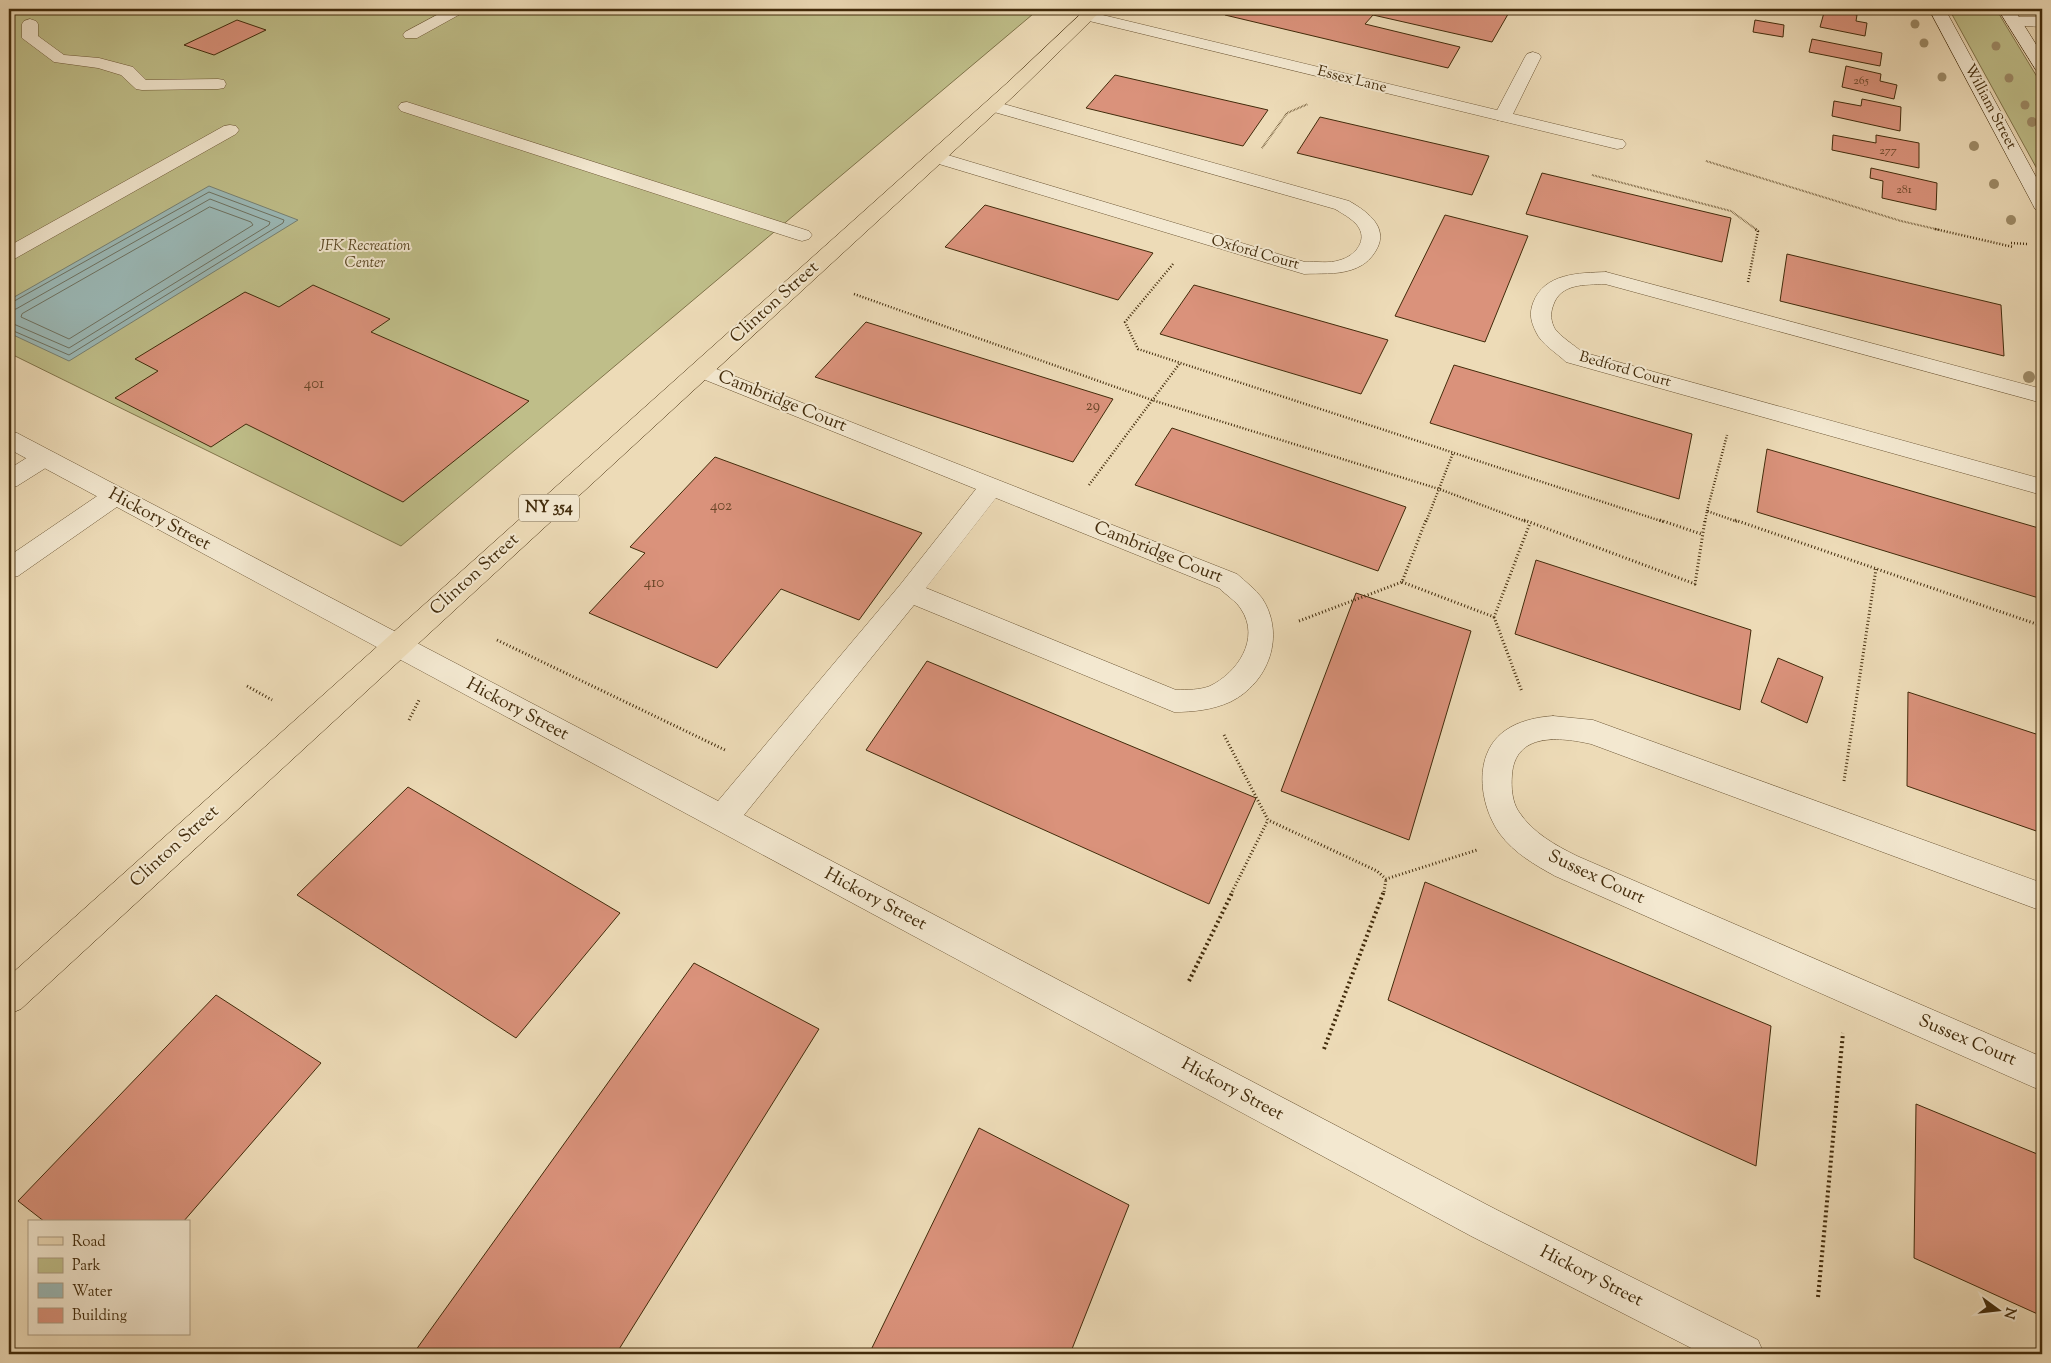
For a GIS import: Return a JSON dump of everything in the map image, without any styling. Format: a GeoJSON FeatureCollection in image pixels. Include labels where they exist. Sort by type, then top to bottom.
{"type":"FeatureCollection","features":[{"type":"Feature","properties":{"kind":"main road","name":"Clinton Street"},"geometry":{"type":"LineString","coordinates":[[9,998],[993,106],[1091,13]]}},
{"type":"Feature","properties":{"kind":"street"},"geometry":{"type":"LineString","coordinates":[[9,12],[15,9]]}},
{"type":"Feature","properties":{"kind":"street"},"geometry":{"type":"LineString","coordinates":[[411,35],[459,9]]}},
{"type":"Feature","properties":{"kind":"street","name":"William Street"},"geometry":{"type":"LineString","coordinates":[[1937,9],[2042,205]]}},
{"type":"Feature","properties":{"kind":"street","name":"Essex Lane"},"geometry":{"type":"LineString","coordinates":[[1091,13],[1617,144]]}},
{"type":"Feature","properties":{"kind":"street"},"geometry":{"type":"LineString","coordinates":[[2010,15],[2042,22]]}},
{"type":"Feature","properties":{"kind":"street"},"geometry":{"type":"LineString","coordinates":[[2010,15],[2042,67]]}},
{"type":"Feature","properties":{"kind":"street"},"geometry":{"type":"LineString","coordinates":[[9,25],[30,16],[30,38],[60,59],[99,63],[127,71],[142,85],[218,84]]}},
{"type":"Feature","properties":{"kind":"street"},"geometry":{"type":"LineString","coordinates":[[1503,116],[1533,57]]}},
{"type":"Feature","properties":{"kind":"street","name":"Oxford Court"},"geometry":{"type":"LineString","coordinates":[[935,157],[1304,268],[1342,266],[1358,259],[1370,248],[1372,242],[1371,232],[1359,215],[1342,205],[993,106]]}},
{"type":"Feature","properties":{"kind":"street"},"geometry":{"type":"LineString","coordinates":[[407,107],[802,235]]}},
{"type":"Feature","properties":{"kind":"street"},"geometry":{"type":"LineString","coordinates":[[9,254],[230,130]]}},
{"type":"Feature","properties":{"kind":"street","name":"Bedford Court"},"geometry":{"type":"LineString","coordinates":[[2042,396],[1606,278],[1576,280],[1560,286],[1547,295],[1540,314],[1546,332],[1574,357],[2042,487]]}},
{"type":"Feature","properties":{"kind":"street","name":"Cambridge Court"},"geometry":{"type":"LineString","coordinates":[[701,370],[1228,581],[1249,600],[1256,612],[1262,635]]}},
{"type":"Feature","properties":{"kind":"street","name":"Hickory Street"},"geometry":{"type":"LineString","coordinates":[[9,439],[397,647],[1484,1223],[1744,1354]]}},
{"type":"Feature","properties":{"kind":"street"},"geometry":{"type":"LineString","coordinates":[[9,480],[44,458]]}},
{"type":"Feature","properties":{"kind":"street"},"geometry":{"type":"LineString","coordinates":[[722,819],[909,592],[992,486]]}},
{"type":"Feature","properties":{"kind":"street"},"geometry":{"type":"LineString","coordinates":[[9,569],[116,496]]}},
{"type":"Feature","properties":{"kind":"street"},"geometry":{"type":"LineString","coordinates":[[909,592],[1174,701],[1206,698],[1227,690],[1251,670],[1261,646],[1262,635]]}},
{"type":"Feature","properties":{"kind":"street","name":"Sussex Court"},"geometry":{"type":"LineString","coordinates":[[2042,897],[1579,728],[1536,728],[1510,743],[1498,760],[1496,795],[1510,825],[1538,852],[1847,990],[2042,1074]]}},
{"type":"Feature","properties":{"kind":"path"},"geometry":{"type":"LineString","coordinates":[[1241,177],[1286,113],[1312,102]]}},
{"type":"Feature","properties":{"kind":"path"},"geometry":{"type":"LineString","coordinates":[[1706,161],[1901,221],[2013,247]]}},
{"type":"Feature","properties":{"kind":"path"},"geometry":{"type":"LineString","coordinates":[[1588,174],[1731,211],[1758,231],[1742,315]]}},
{"type":"Feature","properties":{"kind":"path"},"geometry":{"type":"LineString","coordinates":[[1196,237],[1124,322],[1138,349],[1701,534],[1736,402]]}},
{"type":"Feature","properties":{"kind":"path"},"geometry":{"type":"LineString","coordinates":[[2011,242],[2027,244]]}},
{"type":"Feature","properties":{"kind":"path"},"geometry":{"type":"LineString","coordinates":[[854,294],[1152,400],[1439,489],[1695,584],[1707,511]]}},
{"type":"Feature","properties":{"kind":"path"},"geometry":{"type":"LineString","coordinates":[[1066,516],[1180,363]]}},
{"type":"Feature","properties":{"kind":"path"},"geometry":{"type":"LineString","coordinates":[[1402,582],[1453,453]]}},
{"type":"Feature","properties":{"kind":"path"},"geometry":{"type":"LineString","coordinates":[[1707,511],[2042,626]]}},
{"type":"Feature","properties":{"kind":"path"},"geometry":{"type":"LineString","coordinates":[[1530,523],[1494,617],[1536,728]]}},
{"type":"Feature","properties":{"kind":"path"},"geometry":{"type":"LineString","coordinates":[[1838,822],[1876,569]]}},
{"type":"Feature","properties":{"kind":"path"},"geometry":{"type":"LineString","coordinates":[[1262,635],[1402,582],[1494,617]]}},
{"type":"Feature","properties":{"kind":"path"},"geometry":{"type":"LineString","coordinates":[[497,640],[726,750]]}},
{"type":"Feature","properties":{"kind":"path"},"geometry":{"type":"LineString","coordinates":[[248,686],[272,700]]}},
{"type":"Feature","properties":{"kind":"path"},"geometry":{"type":"LineString","coordinates":[[1206,698],[1268,820],[1377,871],[1386,879],[1386,888],[1324,1049]]}},
{"type":"Feature","properties":{"kind":"path"},"geometry":{"type":"LineString","coordinates":[[409,720],[419,700]]}},
{"type":"Feature","properties":{"kind":"path"},"geometry":{"type":"LineString","coordinates":[[1189,981],[1268,820]]}},
{"type":"Feature","properties":{"kind":"path"},"geometry":{"type":"LineString","coordinates":[[1386,879],[1522,836]]}},
{"type":"Feature","properties":{"kind":"path"},"geometry":{"type":"LineString","coordinates":[[1818,1297],[1847,990]]}},
{"type":"Feature","properties":{"kind":"green space","name":"JFK Recreation Center"},"geometry":{"type":"Polygon","coordinates":[[[9,9],[1039,9],[401,546],[9,353],[9,9]]]}},
{"type":"Feature","properties":{"kind":"green space"},"geometry":{"type":"Polygon","coordinates":[[[1949,9],[1996,9],[2042,85],[2042,178],[1949,9]]]}},
{"type":"Feature","properties":{"kind":"water"},"geometry":{"type":"Polygon","coordinates":[[[209,186],[298,220],[69,361],[9,333],[9,300],[209,186]]]}},
{"type":"Feature","properties":{"kind":"building"},"geometry":{"type":"Polygon","coordinates":[[[1231,9],[1511,9],[1492,42],[1373,15],[1365,24],[1460,47],[1448,68],[1225,15],[1231,9]]]}},
{"type":"Feature","properties":{"kind":"building"},"geometry":{"type":"Polygon","coordinates":[[[1825,9],[1857,15],[1856,21],[1867,23],[1865,36],[1820,27],[1825,9]]]}},
{"type":"Feature","properties":{"kind":"building"},"geometry":{"type":"Polygon","coordinates":[[[237,20],[266,30],[214,55],[184,45],[237,20]]]}},
{"type":"Feature","properties":{"kind":"building"},"geometry":{"type":"Polygon","coordinates":[[[1755,20],[1784,25],[1783,37],[1753,32],[1755,20]]]}},
{"type":"Feature","properties":{"kind":"building"},"geometry":{"type":"Polygon","coordinates":[[[1812,39],[1882,53],[1880,66],[1809,52],[1812,39]]]}},
{"type":"Feature","properties":{"kind":"building"},"geometry":{"type":"Polygon","coordinates":[[[1846,66],[1881,74],[1880,81],[1897,85],[1894,99],[1842,87],[1846,66]]]}},
{"type":"Feature","properties":{"kind":"building"},"geometry":{"type":"Polygon","coordinates":[[[1115,75],[1268,110],[1243,146],[1086,108],[1115,75]]]}},
{"type":"Feature","properties":{"kind":"building"},"geometry":{"type":"Polygon","coordinates":[[[1862,99],[1901,107],[1900,131],[1832,116],[1834,101],[1861,106],[1862,99]]]}},
{"type":"Feature","properties":{"kind":"building"},"geometry":{"type":"Polygon","coordinates":[[[1320,117],[1489,156],[1472,195],[1297,153],[1320,117]]]}},
{"type":"Feature","properties":{"kind":"building"},"geometry":{"type":"Polygon","coordinates":[[[1833,135],[1876,143],[1876,135],[1919,143],[1919,168],[1832,150],[1833,135]]]}},
{"type":"Feature","properties":{"kind":"building"},"geometry":{"type":"Polygon","coordinates":[[[1871,168],[1937,183],[1936,210],[1882,198],[1883,181],[1870,178],[1871,168]]]}},
{"type":"Feature","properties":{"kind":"building"},"geometry":{"type":"Polygon","coordinates":[[[1542,173],[1731,218],[1722,262],[1526,214],[1542,173]]]}},
{"type":"Feature","properties":{"kind":"building"},"geometry":{"type":"Polygon","coordinates":[[[985,205],[1153,253],[1118,300],[945,247],[985,205]]]}},
{"type":"Feature","properties":{"kind":"building"},"geometry":{"type":"Polygon","coordinates":[[[1445,215],[1528,236],[1485,342],[1395,316],[1445,215]]]}},
{"type":"Feature","properties":{"kind":"building"},"geometry":{"type":"Polygon","coordinates":[[[1787,254],[2001,305],[2004,356],[1780,301],[1787,254]]]}},
{"type":"Feature","properties":{"kind":"building"},"geometry":{"type":"Polygon","coordinates":[[[313,285],[390,319],[371,332],[529,401],[403,502],[246,424],[211,447],[115,398],[158,371],[135,359],[245,292],[279,307],[313,285]]]}},
{"type":"Feature","properties":{"kind":"building"},"geometry":{"type":"Polygon","coordinates":[[[1194,285],[1388,340],[1361,394],[1160,334],[1194,285]]]}},
{"type":"Feature","properties":{"kind":"building"},"geometry":{"type":"Polygon","coordinates":[[[866,322],[1113,399],[1073,462],[815,377],[866,322]]]}},
{"type":"Feature","properties":{"kind":"building"},"geometry":{"type":"Polygon","coordinates":[[[1454,365],[1692,434],[1679,499],[1430,423],[1454,365]]]}},
{"type":"Feature","properties":{"kind":"building"},"geometry":{"type":"Polygon","coordinates":[[[1172,428],[1406,507],[1378,571],[1135,485],[1172,428]]]}},
{"type":"Feature","properties":{"kind":"building"},"geometry":{"type":"Polygon","coordinates":[[[1767,449],[2042,529],[2042,599],[1757,512],[1767,449]]]}},
{"type":"Feature","properties":{"kind":"building"},"geometry":{"type":"Polygon","coordinates":[[[715,457],[922,533],[859,620],[781,589],[717,668],[589,613],[645,553],[630,547],[715,457]]]}},
{"type":"Feature","properties":{"kind":"building"},"geometry":{"type":"Polygon","coordinates":[[[1536,560],[1751,630],[1740,710],[1515,634],[1536,560]]]}},
{"type":"Feature","properties":{"kind":"building"},"geometry":{"type":"Polygon","coordinates":[[[1356,593],[1471,631],[1409,840],[1281,791],[1356,593]]]}},
{"type":"Feature","properties":{"kind":"building"},"geometry":{"type":"Polygon","coordinates":[[[1778,658],[1823,677],[1807,723],[1761,702],[1778,658]]]}},
{"type":"Feature","properties":{"kind":"building"},"geometry":{"type":"Polygon","coordinates":[[[927,661],[1256,798],[1209,904],[866,750],[927,661]]]}},
{"type":"Feature","properties":{"kind":"building"},"geometry":{"type":"Polygon","coordinates":[[[1908,692],[2042,736],[2042,833],[1907,786],[1908,692]]]}},
{"type":"Feature","properties":{"kind":"building"},"geometry":{"type":"Polygon","coordinates":[[[408,787],[620,913],[516,1038],[297,895],[408,787]]]}},
{"type":"Feature","properties":{"kind":"building"},"geometry":{"type":"Polygon","coordinates":[[[1425,882],[1771,1026],[1756,1166],[1388,1000],[1425,882]]]}},
{"type":"Feature","properties":{"kind":"building"},"geometry":{"type":"Polygon","coordinates":[[[694,963],[819,1029],[616,1354],[413,1354],[694,963]]]}},
{"type":"Feature","properties":{"kind":"building"},"geometry":{"type":"Polygon","coordinates":[[[216,995],[321,1063],[185,1220],[42,1220],[18,1201],[216,995]]]}},
{"type":"Feature","properties":{"kind":"building"},"geometry":{"type":"Polygon","coordinates":[[[1916,1104],[2042,1156],[2042,1316],[1914,1258],[1916,1104]]]}},
{"type":"Feature","properties":{"kind":"building"},"geometry":{"type":"Polygon","coordinates":[[[979,1128],[1129,1205],[1070,1354],[869,1354],[979,1128]]]}}]}
